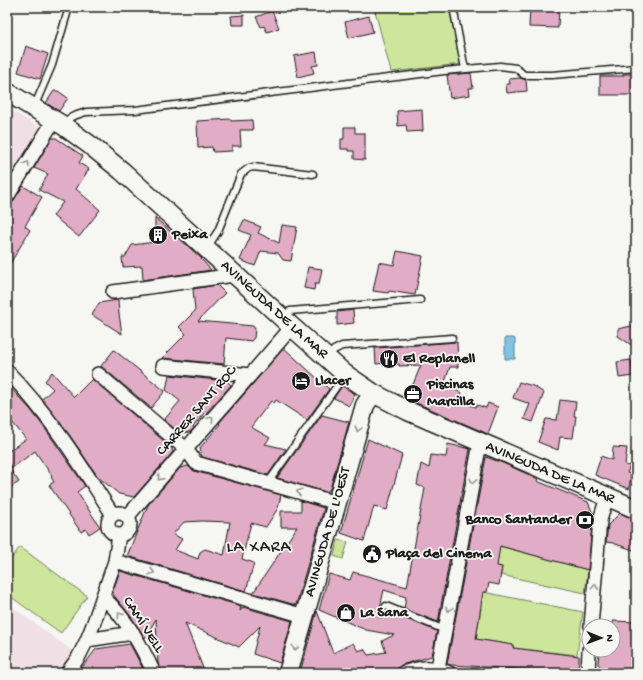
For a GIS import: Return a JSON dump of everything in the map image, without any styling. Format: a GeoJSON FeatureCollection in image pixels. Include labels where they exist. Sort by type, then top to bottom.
{"type":"FeatureCollection","features":[{"type":"Feature","properties":{"kind":"main road","name":"AVINGUDA DE LA MAR"},"geometry":{"type":"LineString","coordinates":[[7,92],[59,123],[122,171],[287,323],[345,374],[373,393],[408,411],[480,443],[636,509]]}},
{"type":"Feature","properties":{"kind":"main road","name":"AVINGUDA DE L'OEST"},"geometry":{"type":"LineString","coordinates":[[288,673],[365,405],[373,393]]}},
{"type":"Feature","properties":{"kind":"street"},"geometry":{"type":"LineString","coordinates":[[7,198],[59,123]]}},
{"type":"Feature","properties":{"kind":"street"},"geometry":{"type":"LineString","coordinates":[[113,292],[234,275]]}},
{"type":"Feature","properties":{"kind":"street","name":"CARRER SANT ROC"},"geometry":{"type":"LineString","coordinates":[[127,517],[250,375],[287,323]]}},
{"type":"Feature","properties":{"kind":"street"},"geometry":{"type":"LineString","coordinates":[[162,366],[250,375]]}},
{"type":"Feature","properties":{"kind":"street"},"geometry":{"type":"LineString","coordinates":[[7,371],[42,410],[64,440],[113,514]]}},
{"type":"Feature","properties":{"kind":"street"},"geometry":{"type":"LineString","coordinates":[[98,374],[186,449],[196,463],[337,503]]}},
{"type":"Feature","properties":{"kind":"street"},"geometry":{"type":"LineString","coordinates":[[403,673],[419,668],[444,670],[445,630],[480,443]]}},
{"type":"Feature","properties":{"kind":"street"},"geometry":{"type":"LineString","coordinates":[[592,618],[600,520],[606,497]]}},
{"type":"Feature","properties":{"kind":"street"},"geometry":{"type":"LineString","coordinates":[[121,513],[127,517],[130,527],[126,533],[119,536],[112,533],[108,527],[109,520],[113,514],[121,513]]}},
{"type":"Feature","properties":{"kind":"street"},"geometry":{"type":"LineString","coordinates":[[67,673],[78,658],[87,640],[115,561],[119,536]]}},
{"type":"Feature","properties":{"kind":"street"},"geometry":{"type":"LineString","coordinates":[[115,561],[304,616]]}},
{"type":"Feature","properties":{"kind":"street","name":"CAMÍ VELL"},"geometry":{"type":"LineString","coordinates":[[103,597],[116,609],[133,633],[154,673]]}},
{"type":"Feature","properties":{"kind":"street"},"geometry":{"type":"LineString","coordinates":[[87,640],[133,633]]}},
{"type":"Feature","properties":{"kind":"street"},"geometry":{"type":"LineString","coordinates":[[588,673],[589,658]]}},
{"type":"Feature","properties":{"kind":"lane"},"geometry":{"type":"LineString","coordinates":[[34,107],[52,66],[69,7]]}},
{"type":"Feature","properties":{"kind":"lane"},"geometry":{"type":"LineString","coordinates":[[453,7],[465,69]]}},
{"type":"Feature","properties":{"kind":"lane"},"geometry":{"type":"LineString","coordinates":[[59,123],[86,112],[135,110],[465,69],[500,66],[516,68],[524,75],[552,75],[636,68]]}},
{"type":"Feature","properties":{"kind":"lane"},"geometry":{"type":"LineString","coordinates":[[206,248],[218,231],[241,174],[249,168],[253,167],[313,174]]}},
{"type":"Feature","properties":{"kind":"lane"},"geometry":{"type":"LineString","coordinates":[[287,323],[290,311],[420,300]]}},
{"type":"Feature","properties":{"kind":"lane"},"geometry":{"type":"LineString","coordinates":[[327,358],[334,350],[342,346],[452,338]]}},
{"type":"Feature","properties":{"kind":"lane"},"geometry":{"type":"LineString","coordinates":[[267,484],[345,374]]}},
{"type":"Feature","properties":{"kind":"lane"},"geometry":{"type":"LineString","coordinates":[[386,606],[445,630]]}},
{"type":"Feature","properties":{"kind":"path"},"geometry":{"type":"LineString","coordinates":[[633,212],[636,217]]}},
{"type":"Feature","properties":{"kind":"path"},"geometry":{"type":"LineString","coordinates":[[636,259],[633,278],[636,283]]}},
{"type":"Feature","properties":{"kind":"shaded area"},"geometry":{"type":"Polygon","coordinates":[[[7,108],[41,128],[7,184],[7,108]]]}},
{"type":"Feature","properties":{"kind":"shaded area"},"geometry":{"type":"Polygon","coordinates":[[[7,603],[74,652],[57,673],[14,673],[7,668],[7,603]]]}},
{"type":"Feature","properties":{"kind":"green space"},"geometry":{"type":"Polygon","coordinates":[[[374,7],[449,7],[461,64],[391,72],[374,7]]]}},
{"type":"Feature","properties":{"kind":"green space"},"geometry":{"type":"Polygon","coordinates":[[[338,540],[348,542],[343,559],[334,556],[338,540]]]}},
{"type":"Feature","properties":{"kind":"green space"},"geometry":{"type":"Polygon","coordinates":[[[499,546],[588,570],[585,593],[501,575],[502,567],[497,566],[499,546]]]}},
{"type":"Feature","properties":{"kind":"green space"},"geometry":{"type":"Polygon","coordinates":[[[20,547],[87,596],[61,633],[7,594],[7,564],[20,547]]]}},
{"type":"Feature","properties":{"kind":"green space"},"geometry":{"type":"Polygon","coordinates":[[[473,590],[583,612],[577,655],[513,648],[513,645],[476,639],[481,608],[470,605],[473,590]]]}},
{"type":"Feature","properties":{"kind":"water"},"geometry":{"type":"Polygon","coordinates":[[[505,338],[515,339],[515,359],[505,359],[505,338]]]}},
{"type":"Feature","properties":{"kind":"building"},"geometry":{"type":"Polygon","coordinates":[[[530,7],[559,7],[558,28],[529,27],[530,7]]]}},
{"type":"Feature","properties":{"kind":"building"},"geometry":{"type":"Polygon","coordinates":[[[272,11],[279,28],[267,32],[264,26],[261,27],[256,17],[272,11]]]}},
{"type":"Feature","properties":{"kind":"building"},"geometry":{"type":"Polygon","coordinates":[[[244,15],[244,25],[232,25],[231,16],[244,15]]]}},
{"type":"Feature","properties":{"kind":"building"},"geometry":{"type":"Polygon","coordinates":[[[369,16],[373,32],[349,38],[345,22],[369,16]]]}},
{"type":"Feature","properties":{"kind":"building"},"geometry":{"type":"Polygon","coordinates":[[[26,46],[48,54],[40,79],[18,72],[26,46]]]}},
{"type":"Feature","properties":{"kind":"building"},"geometry":{"type":"Polygon","coordinates":[[[316,52],[318,65],[312,66],[314,73],[298,77],[294,56],[316,52]]]}},
{"type":"Feature","properties":{"kind":"building"},"geometry":{"type":"Polygon","coordinates":[[[471,73],[473,88],[469,88],[470,95],[450,98],[447,75],[471,73]]]}},
{"type":"Feature","properties":{"kind":"building"},"geometry":{"type":"Polygon","coordinates":[[[623,74],[635,74],[635,95],[600,95],[600,76],[623,76],[623,74]]]}},
{"type":"Feature","properties":{"kind":"building"},"geometry":{"type":"Polygon","coordinates":[[[520,78],[526,80],[527,91],[507,93],[506,84],[510,84],[509,79],[520,78]]]}},
{"type":"Feature","properties":{"kind":"building"},"geometry":{"type":"Polygon","coordinates":[[[54,91],[58,91],[68,98],[59,111],[46,103],[54,91]]]}},
{"type":"Feature","properties":{"kind":"building"},"geometry":{"type":"Polygon","coordinates":[[[422,109],[423,131],[407,132],[406,125],[398,126],[397,111],[422,109]]]}},
{"type":"Feature","properties":{"kind":"building"},"geometry":{"type":"Polygon","coordinates":[[[231,119],[231,121],[252,120],[253,130],[240,130],[241,146],[232,146],[232,151],[213,152],[212,147],[198,148],[197,121],[231,119]]]}},
{"type":"Feature","properties":{"kind":"building"},"geometry":{"type":"Polygon","coordinates":[[[344,127],[355,127],[355,133],[365,133],[365,160],[354,159],[354,151],[341,149],[341,139],[344,139],[344,127]]]}},
{"type":"Feature","properties":{"kind":"building"},"geometry":{"type":"Polygon","coordinates":[[[52,138],[56,138],[83,156],[79,163],[89,169],[76,189],[100,210],[79,237],[53,216],[63,202],[39,190],[48,174],[34,168],[52,138]]]}},
{"type":"Feature","properties":{"kind":"building"},"geometry":{"type":"Polygon","coordinates":[[[23,186],[42,197],[25,226],[30,230],[7,269],[7,210],[23,186]]]}},
{"type":"Feature","properties":{"kind":"building"},"geometry":{"type":"Polygon","coordinates":[[[155,218],[202,259],[211,270],[143,280],[142,266],[123,267],[122,257],[125,257],[132,245],[155,242],[155,218]]]}},
{"type":"Feature","properties":{"kind":"building"},"geometry":{"type":"Polygon","coordinates":[[[244,220],[261,227],[258,233],[279,243],[282,225],[297,227],[291,261],[283,260],[278,253],[261,251],[255,266],[240,260],[251,235],[239,230],[244,220]]]}},
{"type":"Feature","properties":{"kind":"building"},"geometry":{"type":"Polygon","coordinates":[[[397,251],[423,256],[415,295],[389,291],[388,293],[373,291],[379,262],[394,265],[397,251]]]}},
{"type":"Feature","properties":{"kind":"building"},"geometry":{"type":"Polygon","coordinates":[[[308,267],[322,269],[319,284],[315,284],[314,290],[304,288],[308,267]]]}},
{"type":"Feature","properties":{"kind":"building"},"geometry":{"type":"Polygon","coordinates":[[[217,285],[225,293],[198,321],[253,326],[255,329],[254,338],[251,341],[226,338],[224,364],[162,358],[186,334],[179,327],[195,311],[193,289],[217,285]]]}},
{"type":"Feature","properties":{"kind":"building"},"geometry":{"type":"Polygon","coordinates":[[[118,300],[122,334],[92,315],[99,303],[118,300]]]}},
{"type":"Feature","properties":{"kind":"building"},"geometry":{"type":"Polygon","coordinates":[[[353,310],[354,323],[337,325],[337,312],[353,310]]]}},
{"type":"Feature","properties":{"kind":"building"},"geometry":{"type":"Polygon","coordinates":[[[636,325],[636,348],[618,336],[618,329],[636,325]]]}},
{"type":"Feature","properties":{"kind":"building"},"geometry":{"type":"Polygon","coordinates":[[[457,342],[458,367],[450,367],[444,385],[462,393],[459,401],[476,407],[477,405],[486,408],[488,403],[498,407],[488,434],[407,399],[421,365],[399,366],[399,364],[394,364],[394,362],[376,364],[375,348],[457,342]]]}},
{"type":"Feature","properties":{"kind":"building"},"geometry":{"type":"Polygon","coordinates":[[[284,348],[329,389],[307,420],[276,400],[274,403],[271,401],[251,427],[270,438],[265,444],[286,449],[268,475],[202,457],[200,448],[220,424],[219,423],[284,348]]]}},
{"type":"Feature","properties":{"kind":"building"},"geometry":{"type":"Polygon","coordinates":[[[114,350],[165,391],[151,408],[101,366],[114,350]]]}},
{"type":"Feature","properties":{"kind":"building"},"geometry":{"type":"Polygon","coordinates":[[[631,360],[633,376],[619,378],[617,362],[631,360]]]}},
{"type":"Feature","properties":{"kind":"building"},"geometry":{"type":"Polygon","coordinates":[[[52,372],[74,397],[92,379],[172,448],[173,452],[134,497],[119,494],[98,477],[42,399],[53,389],[45,381],[52,372]]]}},
{"type":"Feature","properties":{"kind":"building"},"geometry":{"type":"Polygon","coordinates":[[[169,375],[227,381],[231,385],[206,413],[205,412],[190,432],[180,433],[164,420],[180,401],[166,390],[169,375]]]}},
{"type":"Feature","properties":{"kind":"building"},"geometry":{"type":"Polygon","coordinates":[[[519,382],[533,386],[544,393],[533,422],[524,419],[530,404],[513,398],[519,382]]]}},
{"type":"Feature","properties":{"kind":"building"},"geometry":{"type":"Polygon","coordinates":[[[7,384],[44,427],[85,486],[77,492],[100,527],[89,534],[86,529],[81,532],[49,485],[54,482],[51,477],[52,476],[35,451],[12,468],[7,461],[7,452],[26,439],[7,416],[7,384]]]}},
{"type":"Feature","properties":{"kind":"building"},"geometry":{"type":"Polygon","coordinates":[[[342,386],[355,394],[349,406],[334,398],[342,386]]]}},
{"type":"Feature","properties":{"kind":"building"},"geometry":{"type":"Polygon","coordinates":[[[560,400],[576,402],[574,416],[576,416],[573,438],[560,437],[558,450],[538,442],[546,419],[557,420],[560,400]]]}},
{"type":"Feature","properties":{"kind":"building"},"geometry":{"type":"Polygon","coordinates":[[[322,415],[349,422],[330,489],[326,492],[277,478],[322,415]]]}},
{"type":"Feature","properties":{"kind":"building"},"geometry":{"type":"Polygon","coordinates":[[[368,439],[402,455],[387,510],[374,506],[364,541],[341,533],[368,439]]]}},
{"type":"Feature","properties":{"kind":"building"},"geometry":{"type":"Polygon","coordinates":[[[448,444],[470,449],[438,622],[404,609],[406,597],[384,590],[378,617],[399,616],[437,631],[432,656],[401,665],[396,670],[387,673],[312,673],[301,669],[317,611],[333,653],[353,643],[358,651],[364,649],[368,655],[386,652],[382,641],[394,635],[366,630],[319,610],[329,574],[350,580],[353,572],[407,587],[425,488],[417,485],[421,464],[429,468],[431,455],[446,457],[448,444]]]}},
{"type":"Feature","properties":{"kind":"building"},"geometry":{"type":"Polygon","coordinates":[[[613,447],[627,448],[625,465],[630,466],[627,473],[631,474],[629,489],[595,475],[601,456],[612,460],[613,447]]]}},
{"type":"Feature","properties":{"kind":"building"},"geometry":{"type":"Polygon","coordinates":[[[486,457],[538,479],[537,481],[588,502],[591,509],[593,515],[588,570],[500,546],[497,566],[502,567],[499,585],[489,583],[487,592],[483,592],[476,639],[513,645],[513,648],[579,656],[579,664],[570,672],[447,664],[486,457]]]}},
{"type":"Feature","properties":{"kind":"building"},"geometry":{"type":"Polygon","coordinates":[[[7,465],[19,482],[7,490],[7,465]]]}},
{"type":"Feature","properties":{"kind":"building"},"geometry":{"type":"Polygon","coordinates":[[[188,466],[194,471],[281,495],[278,508],[266,527],[251,523],[242,559],[254,563],[246,591],[127,556],[148,505],[180,468],[188,466]],[[184,522],[173,534],[182,539],[175,550],[198,559],[200,552],[205,549],[224,555],[230,522],[184,522]]]}},
{"type":"Feature","properties":{"kind":"building"},"geometry":{"type":"Polygon","coordinates":[[[301,501],[324,508],[296,605],[253,593],[297,527],[281,527],[281,511],[301,511],[301,501]]]}},
{"type":"Feature","properties":{"kind":"building"},"geometry":{"type":"Polygon","coordinates":[[[620,513],[636,520],[636,551],[606,542],[608,525],[620,513]]]}},
{"type":"Feature","properties":{"kind":"building"},"geometry":{"type":"Polygon","coordinates":[[[120,571],[241,606],[240,611],[243,607],[292,621],[280,663],[253,654],[260,626],[239,647],[185,623],[205,673],[162,673],[158,663],[156,619],[145,638],[132,618],[112,593],[120,571]]]}},
{"type":"Feature","properties":{"kind":"building"},"geometry":{"type":"Polygon","coordinates":[[[621,621],[636,622],[636,673],[606,673],[598,664],[598,658],[621,658],[621,621]]]}},
{"type":"Feature","properties":{"kind":"building"},"geometry":{"type":"Polygon","coordinates":[[[130,644],[145,673],[78,673],[96,649],[130,644]]]}},
{"type":"Feature","properties":{"kind":"place","name":"Peixa"},"geometry":{"type":"Point","coordinates":[158,235]}},
{"type":"Feature","properties":{"kind":"place","name":"El Replanell"},"geometry":{"type":"Point","coordinates":[389,359]}},
{"type":"Feature","properties":{"kind":"place","name":"Llacer"},"geometry":{"type":"Point","coordinates":[301,381]}},
{"type":"Feature","properties":{"kind":"place","name":"Piscinas Marcilla"},"geometry":{"type":"Point","coordinates":[413,394]}},
{"type":"Feature","properties":{"kind":"place","name":"Banco Santander"},"geometry":{"type":"Point","coordinates":[585,520]}},
{"type":"Feature","properties":{"kind":"place","name":"Plaça del Cinema"},"geometry":{"type":"Point","coordinates":[372,554]}},
{"type":"Feature","properties":{"kind":"place","name":"La Sana"},"geometry":{"type":"Point","coordinates":[346,613]}},
{"type":"Feature","properties":{"kind":"district","name":"LA XARA"},"geometry":{"type":"Point","coordinates":[259,548]}}]}
